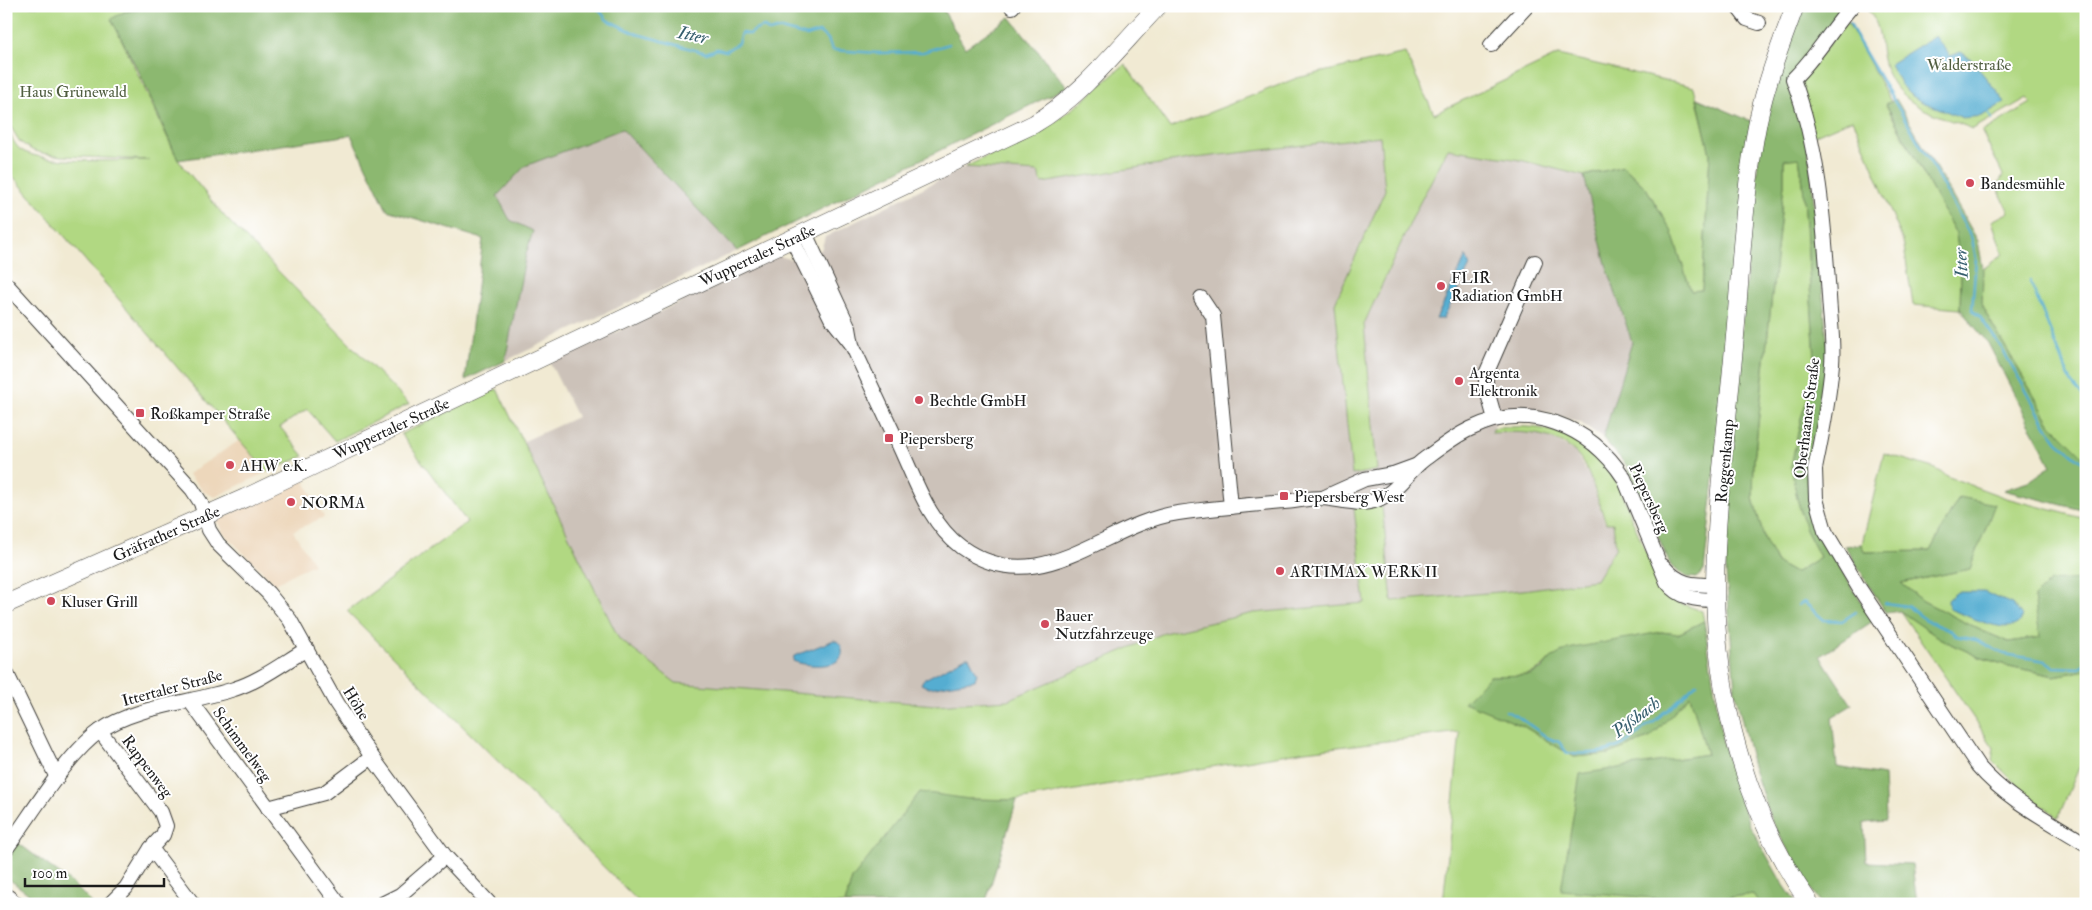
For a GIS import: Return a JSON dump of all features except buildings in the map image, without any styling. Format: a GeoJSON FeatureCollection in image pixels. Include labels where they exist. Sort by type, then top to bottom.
{"type":"FeatureCollection","features":[{"type":"Feature","properties":{"kind":"highway"},"geometry":{"type":"LineString","coordinates":[[6,899],[12,904]]}},
{"type":"Feature","properties":{"kind":"main road","name":"Wuppertaler Straße"},"geometry":{"type":"LineString","coordinates":[[324,459],[997,143],[1049,115],[1083,87],[1158,6]]}},
{"type":"Feature","properties":{"kind":"main road","name":"Roggenkamp"},"geometry":{"type":"LineString","coordinates":[[1795,6],[1765,95],[1750,166],[1719,519],[1715,592],[1720,664],[1725,699],[1739,756],[1763,820],[1785,863],[1810,904]]}},
{"type":"Feature","properties":{"kind":"main road","name":"Gräfrather Straße"},"geometry":{"type":"LineString","coordinates":[[6,604],[204,514],[245,498],[324,459]]}},
{"type":"Feature","properties":{"kind":"street"},"geometry":{"type":"LineString","coordinates":[[1491,45],[1527,6]]}},
{"type":"Feature","properties":{"kind":"street"},"geometry":{"type":"LineString","coordinates":[[1737,6],[1747,19],[1759,23]]}},
{"type":"Feature","properties":{"kind":"street","name":"Oberhaaner Straße"},"geometry":{"type":"LineString","coordinates":[[1852,6],[1837,22],[1808,64],[1793,79],[1807,124],[1822,210],[1833,362],[1815,469],[1814,485],[1819,516],[1825,532],[1859,588],[1978,766],[1995,785],[2012,798],[2086,844]]}},
{"type":"Feature","properties":{"kind":"street","name":"Piepersberg"},"geometry":{"type":"LineString","coordinates":[[798,236],[831,318],[852,345],[928,507],[948,536],[975,555],[995,563],[1021,567],[1033,566],[1062,559],[1164,516],[1322,498],[1341,492],[1365,480],[1393,474],[1419,464]]}},
{"type":"Feature","properties":{"kind":"street"},"geometry":{"type":"LineString","coordinates":[[1495,419],[1486,387],[1486,374],[1535,262]]}},
{"type":"Feature","properties":{"kind":"street"},"geometry":{"type":"LineString","coordinates":[[6,284],[192,489],[201,503],[204,514]]}},
{"type":"Feature","properties":{"kind":"street"},"geometry":{"type":"LineString","coordinates":[[1201,298],[1213,316],[1232,507]]}},
{"type":"Feature","properties":{"kind":"street","name":"Piepersberg"},"geometry":{"type":"LineString","coordinates":[[1322,498],[1359,503],[1378,500],[1397,487],[1419,464],[1460,434],[1495,419],[1522,417],[1553,422],[1571,428],[1598,446],[1616,465],[1624,478],[1667,582],[1673,590],[1680,595],[1704,600],[1715,592]]}},
{"type":"Feature","properties":{"kind":"street","name":"Höhe"},"geometry":{"type":"LineString","coordinates":[[204,514],[209,530],[218,544],[280,607],[290,620],[343,715],[372,758],[445,856],[490,904]]}},
{"type":"Feature","properties":{"kind":"street","name":"Ittertaler Straße"},"geometry":{"type":"LineString","coordinates":[[8,847],[57,778],[86,743],[100,731],[129,715],[244,686],[307,649]]}},
{"type":"Feature","properties":{"kind":"street"},"geometry":{"type":"LineString","coordinates":[[6,672],[57,778]]}},
{"type":"Feature","properties":{"kind":"street","name":"Schimmelweg"},"geometry":{"type":"LineString","coordinates":[[190,701],[339,904]]}},
{"type":"Feature","properties":{"kind":"street","name":"Rappenweg"},"geometry":{"type":"LineString","coordinates":[[100,731],[161,812],[166,826],[126,888],[110,904]]}},
{"type":"Feature","properties":{"kind":"street","name":"Schimmelweg"},"geometry":{"type":"LineString","coordinates":[[268,808],[324,793],[372,758]]}},
{"type":"Feature","properties":{"kind":"street"},"geometry":{"type":"LineString","coordinates":[[151,848],[193,904]]}},
{"type":"Feature","properties":{"kind":"street"},"geometry":{"type":"LineString","coordinates":[[382,904],[400,895],[445,856]]}},
{"type":"Feature","properties":{"kind":"shaded area"},"geometry":{"type":"Polygon","coordinates":[[[622,129],[737,251],[505,361],[526,254],[533,232],[510,221],[497,196],[525,166],[622,129]]]}},
{"type":"Feature","properties":{"kind":"shaded area"},"geometry":{"type":"Polygon","coordinates":[[[1380,135],[1385,190],[1335,303],[1352,474],[1377,470],[1364,325],[1417,208],[1447,148],[1520,160],[1584,176],[1606,264],[1632,342],[1603,438],[1581,423],[1551,413],[1517,407],[1503,408],[1493,433],[1513,431],[1547,435],[1576,453],[1590,478],[1605,523],[1613,522],[1616,547],[1596,580],[1523,590],[1391,601],[1381,506],[1354,508],[1365,603],[1254,613],[1164,633],[1008,700],[935,705],[676,684],[619,639],[522,442],[577,417],[550,363],[779,256],[797,261],[821,250],[825,237],[965,167],[1039,172],[1042,183],[1196,158],[1380,135]]]}},
{"type":"Feature","properties":{"kind":"shaded area"},"geometry":{"type":"Polygon","coordinates":[[[240,440],[267,472],[215,497],[204,492],[188,474],[240,440]]]}},
{"type":"Feature","properties":{"kind":"shaded area"},"geometry":{"type":"Polygon","coordinates":[[[304,480],[324,517],[293,531],[314,564],[276,584],[223,533],[217,521],[304,480]]]}},
{"type":"Feature","properties":{"kind":"green space","name":"Haus Grünewald"},"geometry":{"type":"Polygon","coordinates":[[[6,6],[155,6],[124,12],[112,19],[178,160],[225,217],[409,404],[335,441],[307,409],[280,427],[304,456],[267,472],[6,168],[6,127],[19,148],[32,155],[82,161],[149,160],[62,156],[32,150],[20,142],[6,119],[6,6]]]}},
{"type":"Feature","properties":{"kind":"green space"},"geometry":{"type":"Polygon","coordinates":[[[155,6],[941,6],[965,48],[1010,17],[1067,87],[737,251],[622,129],[525,166],[497,196],[510,220],[533,231],[526,254],[505,361],[465,380],[483,239],[387,210],[351,135],[178,160],[140,74],[111,19],[124,12],[155,6]]]}},
{"type":"Feature","properties":{"kind":"green space"},"geometry":{"type":"Polygon","coordinates":[[[1805,6],[1844,6],[1799,71],[1829,360],[1809,490],[1813,513],[1826,545],[1873,621],[1820,656],[1852,705],[1832,717],[1837,767],[1884,775],[1886,821],[1864,823],[1866,862],[1912,864],[1917,904],[1822,904],[1807,884],[1771,820],[1752,763],[1735,691],[1726,572],[1724,501],[1759,151],[1784,59],[1805,6]],[[1799,158],[1784,160],[1784,185],[1754,461],[1753,498],[1764,538],[1777,563],[1795,573],[1820,557],[1806,530],[1791,466],[1801,418],[1816,373],[1803,183],[1799,158]]]}},
{"type":"Feature","properties":{"kind":"green space","name":"Walderstraße"},"geometry":{"type":"Polygon","coordinates":[[[1864,6],[2086,6],[2086,459],[2050,423],[1982,307],[1983,269],[2003,254],[1992,221],[2009,212],[1997,187],[2003,175],[1982,132],[2031,103],[2027,98],[1973,129],[1943,118],[1916,105],[1894,85],[1887,72],[1876,23],[1864,6]]]}},
{"type":"Feature","properties":{"kind":"green space"},"geometry":{"type":"Polygon","coordinates":[[[1847,21],[1891,102],[1886,105],[1956,234],[1961,271],[1960,309],[1913,305],[1903,241],[1853,119],[1813,136],[1801,80],[1847,21]]]}},
{"type":"Feature","properties":{"kind":"green space"},"geometry":{"type":"Polygon","coordinates":[[[1405,53],[1434,114],[1558,55],[1694,87],[1710,154],[1702,290],[1691,291],[1671,230],[1646,188],[1623,166],[1584,176],[1520,160],[1448,149],[1417,208],[1364,324],[1377,470],[1352,475],[1335,303],[1385,190],[1380,136],[1196,158],[1042,183],[1038,172],[965,167],[1043,130],[1078,105],[1125,64],[1170,128],[1297,78],[1405,53]]]}},
{"type":"Feature","properties":{"kind":"green space"},"geometry":{"type":"Polygon","coordinates":[[[1697,98],[1753,122],[1704,571],[1696,578],[1686,577],[1671,566],[1627,466],[1603,438],[1632,342],[1606,264],[1584,176],[1623,166],[1646,188],[1671,230],[1691,291],[1702,290],[1710,154],[1697,98]]]}},
{"type":"Feature","properties":{"kind":"green space"},"geometry":{"type":"Polygon","coordinates":[[[1896,99],[1978,241],[1983,269],[1982,307],[2050,423],[2086,459],[2086,511],[2003,490],[2028,482],[2051,466],[1988,343],[1960,309],[1961,271],[1956,234],[1886,104],[1896,99]]]}},
{"type":"Feature","properties":{"kind":"green space"},"geometry":{"type":"Polygon","coordinates":[[[1799,158],[1803,183],[1816,373],[1801,418],[1792,465],[1797,498],[1806,530],[1820,557],[1795,573],[1777,563],[1764,538],[1753,498],[1754,461],[1784,185],[1784,159],[1799,158]]]}},
{"type":"Feature","properties":{"kind":"green space"},"geometry":{"type":"Polygon","coordinates":[[[497,389],[619,639],[676,683],[935,705],[1008,700],[1164,633],[1254,613],[1365,603],[1354,508],[1382,506],[1392,601],[1523,590],[1596,580],[1616,547],[1613,523],[1606,523],[1581,459],[1567,446],[1537,434],[1515,432],[1492,433],[1493,429],[1523,427],[1553,431],[1567,436],[1593,452],[1613,476],[1663,591],[1677,602],[1702,611],[1704,621],[1678,634],[1661,632],[1551,658],[1530,674],[1490,676],[1465,702],[1523,726],[1574,757],[1609,754],[1651,737],[1690,695],[1707,754],[1580,775],[1698,902],[1753,894],[1760,904],[1443,904],[1460,732],[1305,751],[1017,800],[969,799],[852,879],[845,904],[641,904],[347,611],[467,522],[401,434],[497,389]]]}},
{"type":"Feature","properties":{"kind":"green space"},"geometry":{"type":"Polygon","coordinates":[[[1884,453],[1936,469],[1949,477],[2006,498],[2086,519],[2086,582],[2082,579],[2034,597],[2041,637],[2009,642],[1980,630],[1923,601],[1901,583],[1970,569],[1959,497],[1930,551],[1863,552],[1862,544],[1884,453]]]}},
{"type":"Feature","properties":{"kind":"green space"},"geometry":{"type":"Polygon","coordinates":[[[1959,497],[1995,504],[1970,569],[1901,583],[1923,601],[1980,630],[2009,642],[2040,637],[2034,597],[2050,581],[2082,579],[2086,582],[2086,670],[2054,676],[2009,666],[1979,657],[1939,638],[1900,611],[1886,613],[1845,546],[1862,544],[1864,552],[1930,551],[1959,497]]]}},
{"type":"Feature","properties":{"kind":"green space"},"geometry":{"type":"Polygon","coordinates":[[[1900,611],[1939,638],[1979,657],[2054,676],[2086,670],[2086,755],[2083,758],[2058,818],[2021,789],[1992,760],[1994,748],[1900,611]]]}},
{"type":"Feature","properties":{"kind":"green space"},"geometry":{"type":"Polygon","coordinates":[[[1704,621],[1723,744],[1749,824],[1781,881],[1797,904],[1760,904],[1753,894],[1698,902],[1561,890],[1580,774],[1707,754],[1690,695],[1651,737],[1609,754],[1574,757],[1523,726],[1464,702],[1490,676],[1530,675],[1542,669],[1551,658],[1568,649],[1661,632],[1678,634],[1704,621]]]}},
{"type":"Feature","properties":{"kind":"green space"},"geometry":{"type":"Polygon","coordinates":[[[920,792],[969,799],[1017,800],[985,904],[845,904],[852,879],[920,792]]]}},
{"type":"Feature","properties":{"kind":"green space"},"geometry":{"type":"Polygon","coordinates":[[[6,834],[73,884],[93,904],[42,904],[6,877],[6,834]]]}},
{"type":"Feature","properties":{"kind":"water"},"geometry":{"type":"Polygon","coordinates":[[[1935,36],[1950,56],[1961,52],[1971,59],[2005,102],[1982,116],[1963,118],[1920,101],[1908,93],[1901,85],[1890,64],[1935,36]]]}},
{"type":"Feature","properties":{"kind":"water"},"geometry":{"type":"Polygon","coordinates":[[[1466,256],[1470,266],[1443,319],[1436,319],[1466,256]]]}},
{"type":"Feature","properties":{"kind":"water"},"geometry":{"type":"Polygon","coordinates":[[[1957,592],[1984,592],[2012,604],[2022,616],[2018,623],[2011,627],[2001,627],[1978,620],[1949,609],[1948,600],[1957,592]]]}},
{"type":"Feature","properties":{"kind":"water"},"geometry":{"type":"Polygon","coordinates":[[[834,640],[840,643],[842,649],[838,661],[831,664],[814,665],[793,661],[794,656],[834,640]]]}},
{"type":"Feature","properties":{"kind":"water"},"geometry":{"type":"Polygon","coordinates":[[[969,657],[977,673],[975,680],[929,688],[921,684],[923,680],[969,657]]]}},
{"type":"Feature","properties":{"kind":"waterway","name":"Itter"},"geometry":{"type":"LineString","coordinates":[[596,6],[607,20],[637,34],[706,53],[717,49],[726,51],[738,43],[741,33],[750,34],[764,27],[769,32],[781,29],[807,36],[819,32],[828,39],[832,50],[878,53],[923,52],[949,44]]}},
{"type":"Feature","properties":{"kind":"waterway","name":"Itter"},"geometry":{"type":"LineString","coordinates":[[1850,23],[1859,42],[1924,151],[1972,239],[1976,258],[1972,310],[1980,317],[2001,347],[2047,427],[2058,442],[2086,465]]}},
{"type":"Feature","properties":{"kind":"waterway"},"geometry":{"type":"LineString","coordinates":[[1987,110],[1992,119]]}},
{"type":"Feature","properties":{"kind":"waterway"},"geometry":{"type":"LineString","coordinates":[[2030,281],[2072,384],[2086,400]]}},
{"type":"Feature","properties":{"kind":"waterway","name":"Pißbach"},"geometry":{"type":"LineString","coordinates":[[1798,605],[1804,602],[1824,620],[1842,621],[1856,612]]}},
{"type":"Feature","properties":{"kind":"waterway","name":"Pißbach"},"geometry":{"type":"LineString","coordinates":[[1885,603],[1907,606],[1929,622],[1951,631],[1956,636],[1976,640],[2004,654],[2046,661],[2054,667],[2079,668],[2086,664]]}},
{"type":"Feature","properties":{"kind":"waterway","name":"Pißbach"},"geometry":{"type":"LineString","coordinates":[[1506,711],[1520,718],[1548,738],[1559,742],[1567,753],[1600,752],[1618,747],[1627,742],[1653,723],[1697,683]]}},
{"type":"Feature","properties":{"kind":"place","name":"Bandesmühle"},"geometry":{"type":"Point","coordinates":[1970,183]}},
{"type":"Feature","properties":{"kind":"place","name":"FLIR Radiation GmbH"},"geometry":{"type":"Point","coordinates":[1441,286]}},
{"type":"Feature","properties":{"kind":"place","name":"Argenta Elektronik"},"geometry":{"type":"Point","coordinates":[1459,381]}},
{"type":"Feature","properties":{"kind":"place","name":"Bechtle GmbH"},"geometry":{"type":"Point","coordinates":[919,400]}},
{"type":"Feature","properties":{"kind":"place","name":"Roßkamper Straße"},"geometry":{"type":"Point","coordinates":[140,413]}},
{"type":"Feature","properties":{"kind":"place","name":"Piepersberg"},"geometry":{"type":"Point","coordinates":[889,438]}},
{"type":"Feature","properties":{"kind":"place","name":"AHW e.K."},"geometry":{"type":"Point","coordinates":[230,465]}},
{"type":"Feature","properties":{"kind":"place","name":"Piepersberg West"},"geometry":{"type":"Point","coordinates":[1284,496]}},
{"type":"Feature","properties":{"kind":"place","name":"NORMA"},"geometry":{"type":"Point","coordinates":[291,502]}},
{"type":"Feature","properties":{"kind":"place","name":"ARTIMAX WERK II"},"geometry":{"type":"Point","coordinates":[1280,571]}},
{"type":"Feature","properties":{"kind":"place","name":"Kluser Grill"},"geometry":{"type":"Point","coordinates":[51,601]}},
{"type":"Feature","properties":{"kind":"place","name":"Bauer Nutzfahrzeuge"},"geometry":{"type":"Point","coordinates":[1045,624]}}]}
